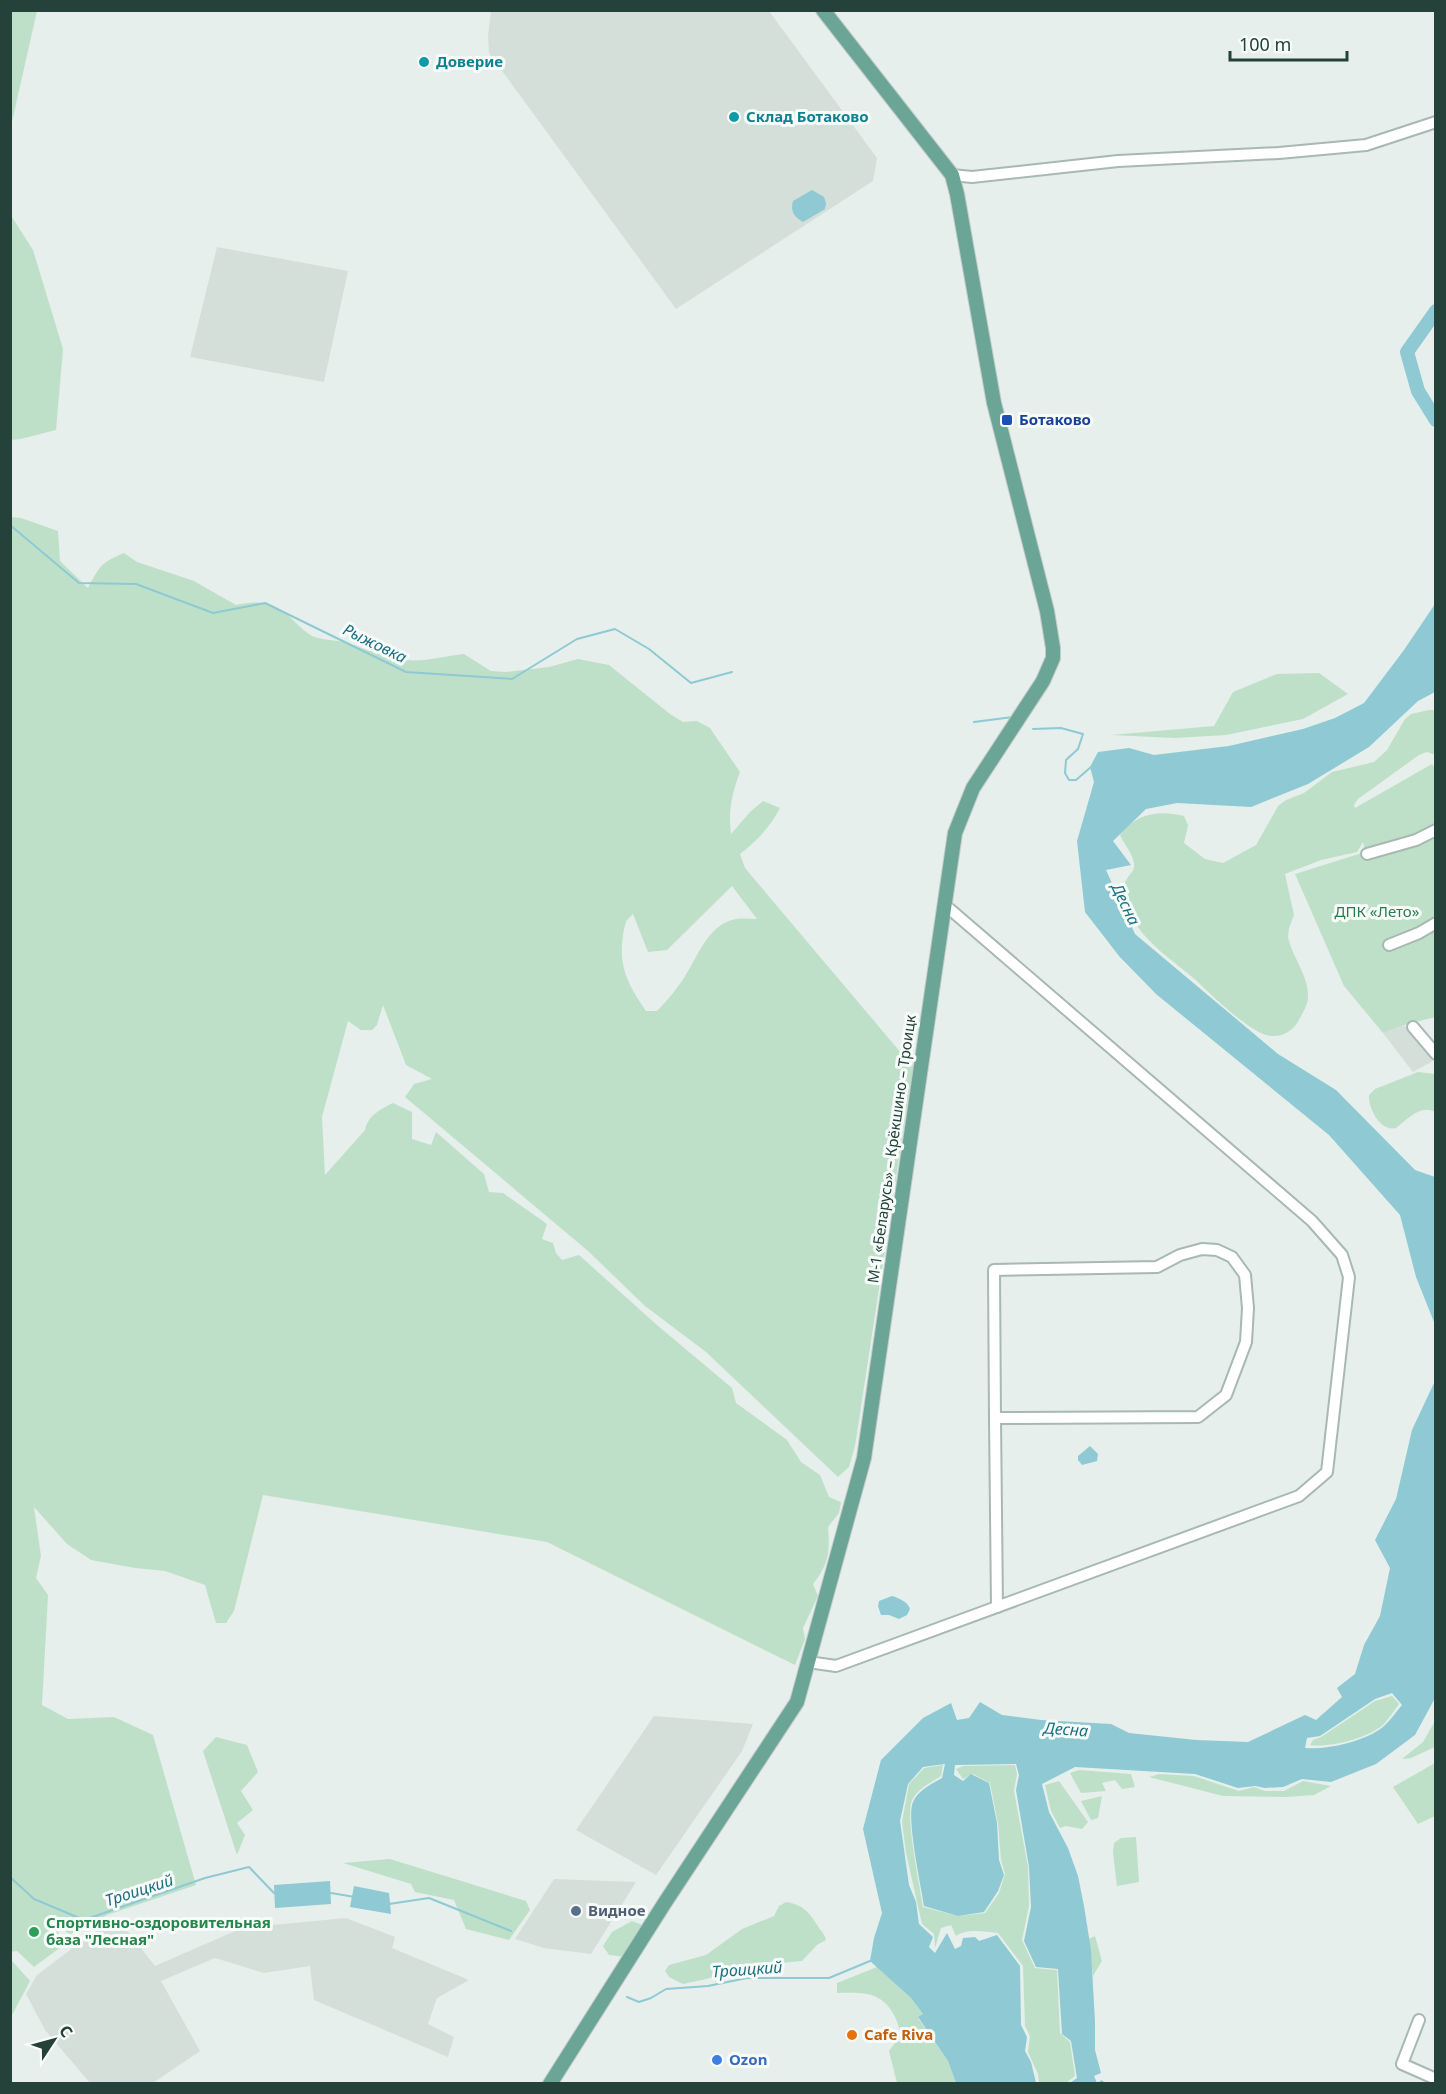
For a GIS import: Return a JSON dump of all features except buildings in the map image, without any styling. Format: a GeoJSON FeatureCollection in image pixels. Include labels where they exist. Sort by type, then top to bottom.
{"type":"FeatureCollection","features":[{"type":"Feature","properties":{"kind":"main road"},"geometry":{"type":"LineString","coordinates":[[823,10],[952,175]]}},
{"type":"Feature","properties":{"kind":"main road","name":"М-1 «Беларусь» – Крёкшино – Троицк"},"geometry":{"type":"LineString","coordinates":[[550,2084],[664,1904],[797,1702],[864,1458],[956,833],[973,788],[1043,681],[1053,658],[1047,611],[994,403],[952,175]]}},
{"type":"Feature","properties":{"kind":"street"},"geometry":{"type":"LineString","coordinates":[[952,175],[972,177],[1118,161],[1279,153],[1365,145],[1436,122]]}},
{"type":"Feature","properties":{"kind":"street"},"geometry":{"type":"LineString","coordinates":[[1367,854],[1416,840],[1436,830]]}},
{"type":"Feature","properties":{"kind":"street"},"geometry":{"type":"LineString","coordinates":[[808,1662],[836,1666],[1299,1496],[1328,1472],[1349,1277],[1342,1255],[1312,1221],[945,905]]}},
{"type":"Feature","properties":{"kind":"street"},"geometry":{"type":"LineString","coordinates":[[1389,945],[1419,933],[1436,923]]}},
{"type":"Feature","properties":{"kind":"street"},"geometry":{"type":"LineString","coordinates":[[1413,1027],[1436,1054]]}},
{"type":"Feature","properties":{"kind":"street"},"geometry":{"type":"LineString","coordinates":[[995,1418],[1198,1417],[1226,1395],[1246,1342],[1248,1308],[1245,1275],[1232,1257],[1217,1250],[1202,1249],[1180,1255],[1157,1267],[994,1270],[995,1418],[997,1607]]}},
{"type":"Feature","properties":{"kind":"street"},"geometry":{"type":"LineString","coordinates":[[1419,2020],[1402,2064],[1436,2079]]}},
{"type":"Feature","properties":{"kind":"shaded area"},"geometry":{"type":"Polygon","coordinates":[[[491,11],[769,11],[877,158],[873,181],[676,309],[489,53],[488,35],[491,11]]]}},
{"type":"Feature","properties":{"kind":"shaded area"},"geometry":{"type":"Polygon","coordinates":[[[217,247],[348,271],[324,382],[190,357],[217,247]]]}},
{"type":"Feature","properties":{"kind":"shaded area"},"geometry":{"type":"Polygon","coordinates":[[[1404,1025],[1433,1061],[1413,1072],[1383,1033],[1404,1025]]]}},
{"type":"Feature","properties":{"kind":"shaded area"},"geometry":{"type":"Polygon","coordinates":[[[654,1716],[753,1724],[742,1751],[656,1875],[576,1830],[654,1716]]]}},
{"type":"Feature","properties":{"kind":"shaded area","name":"Видное"},"geometry":{"type":"Polygon","coordinates":[[[554,1879],[636,1882],[591,1954],[544,1948],[515,1939],[554,1879]]]}},
{"type":"Feature","properties":{"kind":"shaded area"},"geometry":{"type":"Polygon","coordinates":[[[346,1918],[395,1937],[392,1948],[469,1980],[437,1998],[428,2024],[454,2037],[448,2057],[314,2000],[310,1966],[264,1973],[215,1958],[161,1981],[200,2051],[153,2083],[90,2083],[45,2030],[26,1994],[37,1975],[90,1935],[118,1919],[155,1966],[242,1928],[346,1918]]]}},
{"type":"Feature","properties":{"kind":"green space"},"geometry":{"type":"Polygon","coordinates":[[[10,11],[37,11],[11,126],[10,11]]]}},
{"type":"Feature","properties":{"kind":"green space"},"geometry":{"type":"Polygon","coordinates":[[[10,214],[33,250],[63,349],[56,430],[11,440],[10,214]]]}},
{"type":"Feature","properties":{"kind":"green space"},"geometry":{"type":"Polygon","coordinates":[[[10,517],[21,518],[58,531],[60,561],[88,588],[102,566],[124,553],[137,562],[194,581],[236,605],[258,603],[279,609],[312,636],[344,642],[389,657],[420,660],[464,654],[491,671],[506,672],[549,667],[578,659],[609,665],[670,714],[683,722],[697,721],[710,728],[740,772],[731,802],[731,834],[763,801],[780,808],[763,833],[740,854],[745,868],[916,1068],[917,1076],[910,1086],[855,1446],[849,1467],[838,1477],[706,1352],[645,1306],[588,1251],[405,1097],[414,1084],[432,1079],[406,1065],[383,1005],[377,1025],[372,1030],[361,1030],[348,1021],[322,1117],[325,1175],[365,1130],[369,1120],[376,1113],[393,1103],[412,1112],[412,1139],[431,1145],[436,1132],[484,1174],[489,1192],[503,1193],[547,1224],[542,1239],[553,1243],[556,1253],[562,1260],[579,1255],[732,1388],[736,1403],[787,1440],[801,1462],[820,1475],[829,1497],[841,1502],[839,1513],[828,1527],[829,1543],[825,1564],[813,1584],[818,1596],[803,1628],[805,1639],[795,1665],[547,1542],[263,1495],[234,1611],[226,1623],[216,1623],[205,1585],[165,1571],[91,1560],[67,1544],[34,1507],[41,1556],[36,1578],[48,1595],[42,1705],[68,1719],[114,1717],[153,1735],[196,1885],[107,1915],[84,1929],[70,1934],[53,1924],[65,1944],[34,1967],[17,1951],[10,1952],[10,517]],[[732,886],[667,950],[648,952],[633,914],[626,921],[622,958],[627,979],[646,1011],[657,1011],[668,999],[684,978],[708,938],[721,925],[733,920],[757,919],[732,886]]]}},
{"type":"Feature","properties":{"kind":"green space"},"geometry":{"type":"Polygon","coordinates":[[[1319,673],[1348,694],[1303,719],[1226,735],[1175,738],[1111,735],[1214,726],[1233,692],[1277,674],[1319,673]]]}},
{"type":"Feature","properties":{"kind":"green space","name":"ДПК «Лето»"},"geometry":{"type":"Polygon","coordinates":[[[1435,710],[1435,755],[1427,752],[1419,755],[1358,799],[1354,805],[1355,808],[1432,764],[1435,768],[1435,1017],[1383,1033],[1344,986],[1295,874],[1365,852],[1363,842],[1357,852],[1321,860],[1285,874],[1294,915],[1288,937],[1306,982],[1308,1000],[1291,1030],[1277,1036],[1258,1032],[1230,1012],[1160,951],[1140,930],[1125,893],[1126,880],[1134,864],[1120,835],[1133,822],[1149,815],[1166,813],[1184,816],[1188,825],[1184,843],[1205,859],[1223,863],[1256,845],[1278,806],[1286,800],[1304,793],[1332,772],[1374,762],[1387,750],[1405,719],[1411,714],[1435,710]]]}},
{"type":"Feature","properties":{"kind":"green space"},"geometry":{"type":"Polygon","coordinates":[[[1418,1072],[1435,1074],[1435,1112],[1419,1111],[1396,1128],[1380,1123],[1373,1112],[1369,1095],[1375,1089],[1418,1072]]]}},
{"type":"Feature","properties":{"kind":"green space"},"geometry":{"type":"Polygon","coordinates":[[[1392,1696],[1399,1704],[1384,1724],[1369,1734],[1328,1745],[1310,1745],[1313,1740],[1375,1701],[1392,1696]]]}},
{"type":"Feature","properties":{"kind":"green space"},"geometry":{"type":"Polygon","coordinates":[[[1435,1721],[1435,1747],[1411,1758],[1402,1759],[1423,1742],[1435,1721]]]}},
{"type":"Feature","properties":{"kind":"green space"},"geometry":{"type":"Polygon","coordinates":[[[216,1737],[247,1745],[258,1772],[241,1791],[253,1810],[237,1823],[245,1835],[237,1855],[203,1751],[216,1737]]]}},
{"type":"Feature","properties":{"kind":"green space"},"geometry":{"type":"Polygon","coordinates":[[[1435,1763],[1435,1816],[1418,1824],[1393,1787],[1435,1763]]]}},
{"type":"Feature","properties":{"kind":"green space"},"geometry":{"type":"Polygon","coordinates":[[[943,1765],[941,1776],[918,1793],[912,1800],[910,1809],[916,1868],[923,1907],[958,1916],[985,1913],[999,1893],[1005,1874],[990,1783],[973,1774],[963,1779],[956,1769],[963,1766],[1015,1765],[1017,1774],[1014,1791],[1028,1867],[1029,1906],[1022,1940],[1035,1968],[1057,1970],[1060,2033],[1070,2042],[1075,2076],[1066,2083],[1039,2083],[1038,2074],[1028,2052],[1030,2036],[1025,2026],[1023,1966],[998,1933],[971,1931],[956,1936],[951,1925],[941,1928],[935,1948],[934,1934],[922,1924],[906,1853],[902,1822],[909,1784],[924,1768],[943,1765]]]}},
{"type":"Feature","properties":{"kind":"green space"},"geometry":{"type":"Polygon","coordinates":[[[1079,1770],[1131,1774],[1135,1787],[1122,1789],[1115,1780],[1102,1783],[1106,1791],[1081,1793],[1070,1773],[1079,1770]]]}},
{"type":"Feature","properties":{"kind":"green space"},"geometry":{"type":"Polygon","coordinates":[[[1159,1774],[1194,1776],[1239,1791],[1254,1787],[1265,1791],[1284,1791],[1303,1781],[1331,1786],[1314,1795],[1223,1796],[1149,1777],[1159,1774]]]}},
{"type":"Feature","properties":{"kind":"green space"},"geometry":{"type":"Polygon","coordinates":[[[1059,1781],[1088,1822],[1082,1829],[1066,1826],[1060,1828],[1051,1811],[1045,1785],[1059,1781]]]}},
{"type":"Feature","properties":{"kind":"green space"},"geometry":{"type":"Polygon","coordinates":[[[1102,1796],[1098,1818],[1091,1820],[1081,1801],[1102,1796]]]}},
{"type":"Feature","properties":{"kind":"green space"},"geometry":{"type":"Polygon","coordinates":[[[1136,1837],[1139,1882],[1117,1886],[1114,1843],[1121,1838],[1136,1837]]]}},
{"type":"Feature","properties":{"kind":"green space"},"geometry":{"type":"Polygon","coordinates":[[[390,1859],[526,1901],[530,1910],[509,1940],[466,1929],[454,1900],[415,1892],[411,1884],[343,1863],[390,1859]]]}},
{"type":"Feature","properties":{"kind":"green space"},"geometry":{"type":"Polygon","coordinates":[[[786,1902],[806,1910],[826,1938],[802,1961],[750,1966],[683,1984],[669,1977],[665,1971],[669,1965],[706,1955],[742,1929],[774,1916],[779,1906],[786,1902]]]}},
{"type":"Feature","properties":{"kind":"green space"},"geometry":{"type":"Polygon","coordinates":[[[632,1921],[645,1926],[626,1957],[609,1955],[603,1946],[612,1932],[632,1921]]]}},
{"type":"Feature","properties":{"kind":"green space"},"geometry":{"type":"Polygon","coordinates":[[[1095,1936],[1102,1961],[1093,1976],[1089,1939],[1095,1936]]]}},
{"type":"Feature","properties":{"kind":"green space"},"geometry":{"type":"Polygon","coordinates":[[[13,1962],[30,1981],[11,2017],[10,1963],[13,1962]]]}},
{"type":"Feature","properties":{"kind":"green space"},"geometry":{"type":"Polygon","coordinates":[[[877,1967],[911,1998],[923,2014],[918,2018],[948,2061],[956,2083],[897,2083],[889,2051],[901,2035],[892,2011],[883,2001],[871,1995],[837,1993],[837,1983],[877,1967]]]}},
{"type":"Feature","properties":{"kind":"water"},"geometry":{"type":"Polygon","coordinates":[[[812,190],[824,197],[825,209],[803,222],[794,213],[793,201],[812,190]]]}},
{"type":"Feature","properties":{"kind":"water"},"geometry":{"type":"Polygon","coordinates":[[[1435,604],[1435,692],[1418,701],[1369,747],[1308,784],[1251,807],[1177,803],[1146,809],[1113,841],[1131,865],[1106,870],[1135,934],[1278,1054],[1336,1090],[1415,1170],[1435,1177],[1435,1698],[1415,1735],[1376,1764],[1331,1782],[1302,1779],[1283,1787],[1238,1788],[1195,1774],[1075,1767],[1042,1784],[1049,1812],[1068,1848],[1078,1876],[1084,1906],[1091,1950],[1095,2050],[1101,2073],[1094,2076],[1097,2083],[1070,2083],[1077,2078],[1071,2041],[1062,2034],[1058,1969],[1036,1967],[1024,1941],[1031,1907],[1029,1867],[1016,1790],[1019,1775],[1016,1764],[955,1765],[954,1775],[963,1781],[971,1774],[989,1783],[997,1823],[999,1860],[1004,1875],[998,1891],[984,1912],[958,1916],[924,1906],[911,1810],[918,1794],[942,1778],[945,1764],[923,1767],[908,1784],[900,1821],[909,1885],[916,1902],[919,1924],[933,1937],[929,1947],[935,1953],[947,1933],[955,1949],[961,1946],[963,1938],[975,1937],[979,1941],[997,1935],[1020,1966],[1021,2025],[1027,2037],[1025,2051],[1031,2062],[1036,2083],[956,2083],[948,2061],[918,2017],[923,2014],[911,1998],[870,1961],[882,1913],[863,1829],[881,1760],[923,1718],[951,1703],[957,1720],[969,1718],[980,1702],[1002,1715],[1111,1724],[1129,1733],[1196,1740],[1248,1742],[1305,1715],[1316,1720],[1342,1697],[1337,1688],[1355,1674],[1364,1645],[1380,1616],[1390,1568],[1375,1540],[1396,1499],[1412,1430],[1434,1383],[1434,1322],[1416,1277],[1400,1215],[1329,1135],[1156,994],[1119,956],[1085,912],[1077,841],[1094,782],[1090,767],[1098,752],[1129,748],[1154,755],[1229,746],[1303,729],[1335,718],[1364,703],[1435,604]],[[1392,1693],[1375,1699],[1320,1736],[1307,1738],[1305,1748],[1335,1746],[1367,1736],[1383,1727],[1402,1705],[1392,1693]]]}},
{"type":"Feature","properties":{"kind":"water"},"geometry":{"type":"Polygon","coordinates":[[[1090,1446],[1098,1454],[1097,1461],[1082,1465],[1078,1456],[1090,1446]]]}},
{"type":"Feature","properties":{"kind":"water"},"geometry":{"type":"Polygon","coordinates":[[[892,1596],[907,1604],[910,1609],[907,1615],[899,1619],[881,1615],[879,1601],[892,1596]]]}},
{"type":"Feature","properties":{"kind":"water"},"geometry":{"type":"Polygon","coordinates":[[[330,1881],[331,1904],[275,1908],[274,1885],[330,1881]]]}},
{"type":"Feature","properties":{"kind":"water"},"geometry":{"type":"Polygon","coordinates":[[[354,1886],[389,1893],[391,1914],[350,1907],[354,1886]]]}},
{"type":"Feature","properties":{"kind":"waterway","name":"Десна"},"geometry":{"type":"LineString","coordinates":[[1436,311],[1407,352],[1418,391],[1436,420]]}},
{"type":"Feature","properties":{"kind":"waterway","name":"Рыжовка"},"geometry":{"type":"LineString","coordinates":[[10,525],[79,583],[136,584],[213,613],[265,603],[406,672],[512,679],[577,639],[615,629],[649,649],[691,683],[732,672]]}},
{"type":"Feature","properties":{"kind":"waterway","name":"Рыжовка"},"geometry":{"type":"LineString","coordinates":[[974,722],[1013,717]]}},
{"type":"Feature","properties":{"kind":"waterway","name":"Рыжовка"},"geometry":{"type":"LineString","coordinates":[[1033,729],[1061,728],[1083,734],[1078,749],[1066,760],[1065,773],[1069,780],[1076,780],[1091,767]]}},
{"type":"Feature","properties":{"kind":"waterway","name":"Троицкий"},"geometry":{"type":"LineString","coordinates":[[10,1877],[34,1899],[84,1920],[205,1878],[249,1867],[274,1893]]}},
{"type":"Feature","properties":{"kind":"waterway","name":"Троицкий"},"geometry":{"type":"LineString","coordinates":[[331,1893],[355,1897]]}},
{"type":"Feature","properties":{"kind":"waterway","name":"Троицкий"},"geometry":{"type":"LineString","coordinates":[[389,1904],[429,1898],[511,1931]]}},
{"type":"Feature","properties":{"kind":"waterway","name":"Троицкий"},"geometry":{"type":"LineString","coordinates":[[627,1997],[639,2002],[666,1989],[708,1986],[747,1978],[829,1978],[870,1961]]}},
{"type":"Feature","properties":{"kind":"place","name":"Доверие"},"geometry":{"type":"Point","coordinates":[424,62]}},
{"type":"Feature","properties":{"kind":"place","name":"Склад Ботаково"},"geometry":{"type":"Point","coordinates":[734,117]}},
{"type":"Feature","properties":{"kind":"place","name":"Ботаково"},"geometry":{"type":"Point","coordinates":[1007,420]}},
{"type":"Feature","properties":{"kind":"place","name":"Видное"},"geometry":{"type":"Point","coordinates":[576,1911]}},
{"type":"Feature","properties":{"kind":"place","name":"Спортивно-оздоровительная база \"Лесная\""},"geometry":{"type":"Point","coordinates":[34,1932]}},
{"type":"Feature","properties":{"kind":"place","name":"Cafe Riva"},"geometry":{"type":"Point","coordinates":[852,2035]}},
{"type":"Feature","properties":{"kind":"place","name":"Ozon"},"geometry":{"type":"Point","coordinates":[717,2060]}}]}
